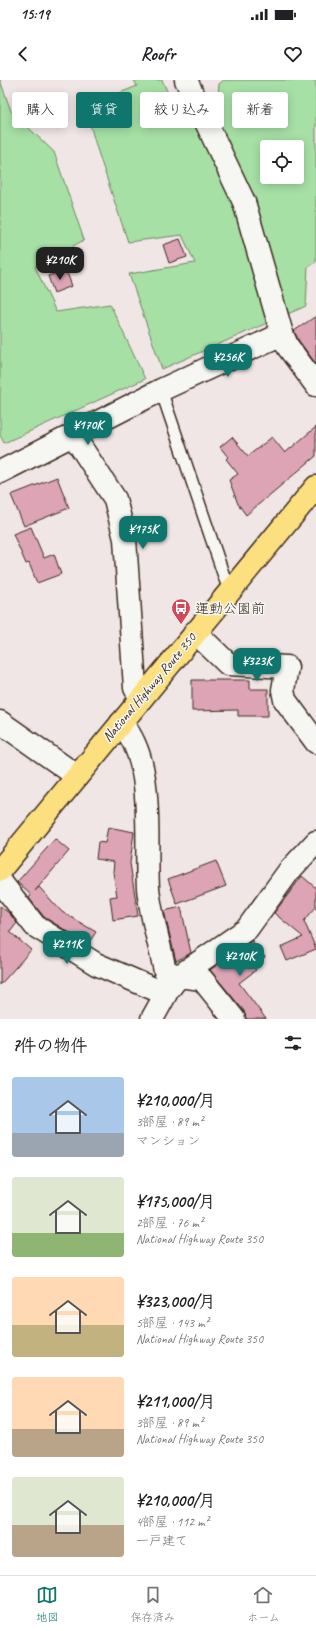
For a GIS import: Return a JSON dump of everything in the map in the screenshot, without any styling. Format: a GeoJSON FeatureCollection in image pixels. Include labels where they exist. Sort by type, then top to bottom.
{"type":"FeatureCollection","features":[{"type":"Feature","properties":{"kind":"highway","name":"National Highway Route 350"},"geometry":{"type":"LineString","coordinates":[[0,870],[316,487]]}},
{"type":"Feature","properties":{"kind":"street"},"geometry":{"type":"LineString","coordinates":[[186,80],[244,202],[282,334],[288,347],[316,385]]}},
{"type":"Feature","properties":{"kind":"street"},"geometry":{"type":"LineString","coordinates":[[0,472],[161,390],[282,334]]}},
{"type":"Feature","properties":{"kind":"street"},"geometry":{"type":"LineString","coordinates":[[73,435],[115,500],[117,506],[125,539],[135,688],[141,698]]}},
{"type":"Feature","properties":{"kind":"street"},"geometry":{"type":"LineString","coordinates":[[195,632],[228,664],[287,666],[284,690],[285,700],[316,742]]}},
{"type":"Feature","properties":{"kind":"street"},"geometry":{"type":"LineString","coordinates":[[0,722],[77,776]]}},
{"type":"Feature","properties":{"kind":"street"},"geometry":{"type":"LineString","coordinates":[[121,723],[130,733],[139,755],[145,780],[148,889],[165,971],[173,983]]}},
{"type":"Feature","properties":{"kind":"street"},"geometry":{"type":"LineString","coordinates":[[152,1019],[173,983],[247,929],[289,871],[316,842]]}},
{"type":"Feature","properties":{"kind":"street"},"geometry":{"type":"LineString","coordinates":[[0,880],[35,926],[96,964],[154,990],[173,983],[202,979],[234,1019]]}},
{"type":"Feature","properties":{"kind":"lane"},"geometry":{"type":"LineString","coordinates":[[161,390],[229,591]]}},
{"type":"Feature","properties":{"kind":"green space"},"geometry":{"type":"Polygon","coordinates":[[[0,80],[12,112],[12,128],[29,128],[54,152],[84,240],[35,267],[56,312],[110,304],[145,379],[4,443],[0,435],[0,80]]]}},
{"type":"Feature","properties":{"kind":"green space"},"geometry":{"type":"Polygon","coordinates":[[[134,80],[162,80],[168,92],[140,92],[140,128],[224,128],[224,92],[218,92],[219,84],[224,80],[316,80],[316,262],[308,266],[306,306],[162,369],[129,274],[195,263],[182,235],[128,242],[91,128],[132,128],[132,92],[122,92],[137,86],[134,80]]]}},
{"type":"Feature","properties":{"kind":"building"},"geometry":{"type":"Polygon","coordinates":[[[180,239],[187,257],[169,263],[163,245],[180,239]]]}},
{"type":"Feature","properties":{"kind":"building"},"geometry":{"type":"Polygon","coordinates":[[[66,270],[72,286],[54,293],[48,276],[66,270]]]}},
{"type":"Feature","properties":{"kind":"building"},"geometry":{"type":"Polygon","coordinates":[[[316,316],[316,364],[299,341],[294,331],[316,316]]]}},
{"type":"Feature","properties":{"kind":"building"},"geometry":{"type":"Polygon","coordinates":[[[316,427],[316,456],[246,515],[238,504],[229,480],[238,474],[226,459],[228,457],[220,447],[232,437],[248,456],[272,437],[285,453],[316,427]]]}},
{"type":"Feature","properties":{"kind":"building"},"geometry":{"type":"Polygon","coordinates":[[[57,477],[69,508],[24,526],[11,495],[57,477]]]}},
{"type":"Feature","properties":{"kind":"building"},"geometry":{"type":"Polygon","coordinates":[[[31,527],[44,558],[54,554],[61,574],[37,583],[29,563],[26,564],[13,534],[31,527]]]}},
{"type":"Feature","properties":{"kind":"building"},"geometry":{"type":"Polygon","coordinates":[[[192,680],[250,680],[250,689],[268,689],[268,716],[238,716],[238,710],[192,711],[192,680]]]}},
{"type":"Feature","properties":{"kind":"building"},"geometry":{"type":"Polygon","coordinates":[[[108,827],[134,832],[130,863],[138,916],[113,920],[110,897],[117,896],[113,872],[114,862],[96,859],[98,842],[105,843],[108,827]]]}},
{"type":"Feature","properties":{"kind":"building"},"geometry":{"type":"Polygon","coordinates":[[[55,839],[69,851],[35,891],[39,887],[62,912],[96,932],[88,944],[44,917],[29,898],[31,895],[17,882],[55,839]]]}},
{"type":"Feature","properties":{"kind":"building"},"geometry":{"type":"Polygon","coordinates":[[[216,861],[226,886],[177,904],[168,879],[216,861]]]}},
{"type":"Feature","properties":{"kind":"building"},"geometry":{"type":"Polygon","coordinates":[[[302,876],[316,888],[316,907],[304,921],[316,949],[287,961],[281,947],[303,937],[274,913],[302,876]]]}},
{"type":"Feature","properties":{"kind":"building"},"geometry":{"type":"Polygon","coordinates":[[[0,906],[10,914],[17,923],[10,932],[31,950],[0,985],[0,906]]]}},
{"type":"Feature","properties":{"kind":"building"},"geometry":{"type":"Polygon","coordinates":[[[181,907],[191,953],[176,961],[164,911],[181,907]]]}},
{"type":"Feature","properties":{"kind":"building"},"geometry":{"type":"Polygon","coordinates":[[[252,941],[265,957],[253,966],[256,970],[239,983],[266,1019],[246,1019],[244,1011],[210,970],[252,941]]]}},
{"type":"Feature","properties":{"kind":"place","name":"運動公園前"},"geometry":{"type":"Point","coordinates":[181,625]}}]}
